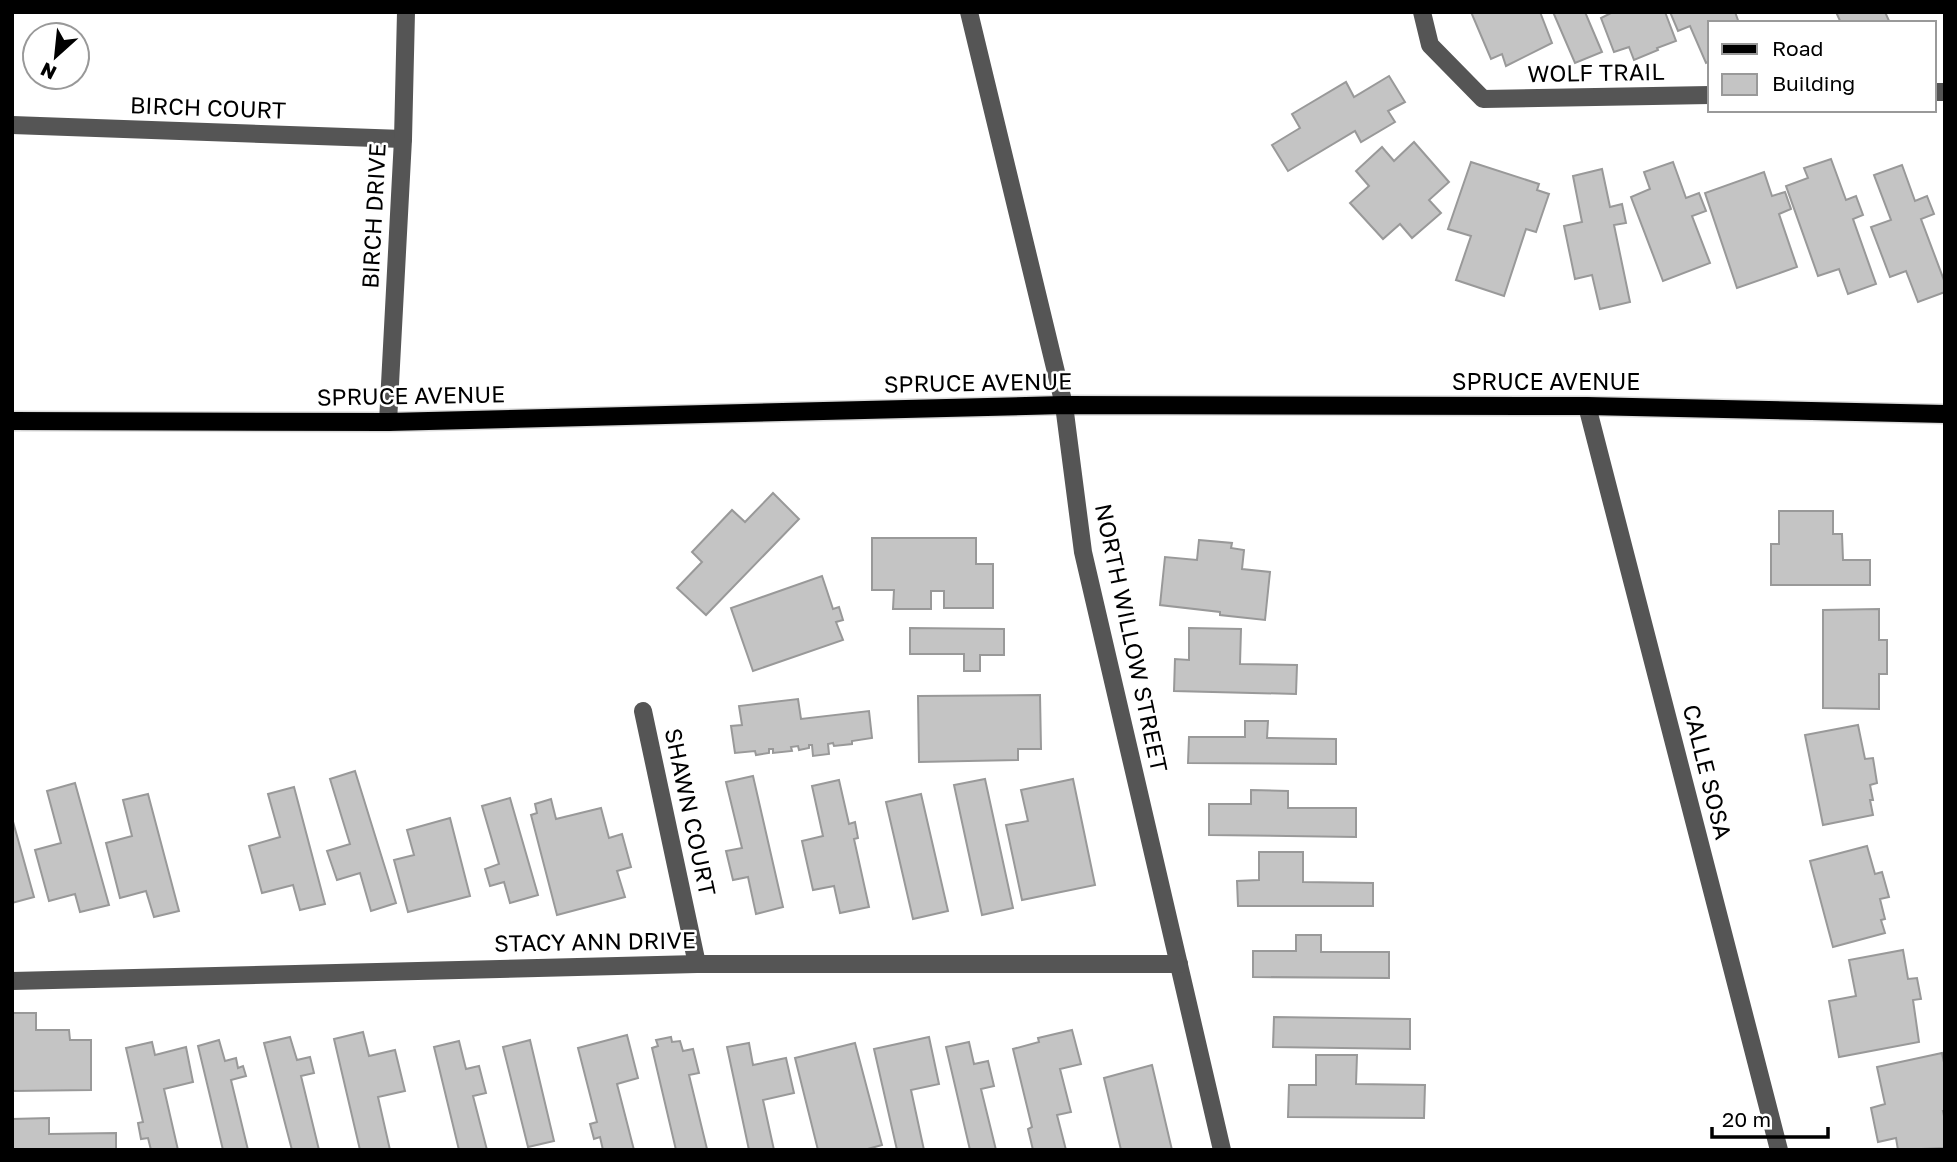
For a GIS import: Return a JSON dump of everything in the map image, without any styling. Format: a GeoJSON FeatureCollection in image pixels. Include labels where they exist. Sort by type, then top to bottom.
{"type":"FeatureCollection","features":[{"type":"Feature","properties":{"kind":"main road","name":"SPRUCE AVENUE"},"geometry":{"type":"LineString","coordinates":[[12,421],[388,422],[1064,405],[1587,406],[1945,414]]}},
{"type":"Feature","properties":{"kind":"street","name":"BIRCH DRIVE"},"geometry":{"type":"LineString","coordinates":[[388,422],[406,12]]}},
{"type":"Feature","properties":{"kind":"street","name":"NORTH WILLOW STREET"},"geometry":{"type":"LineString","coordinates":[[969,12],[1064,405],[1083,552],[1222,1150]]}},
{"type":"Feature","properties":{"kind":"street","name":"WOLF TRAIL"},"geometry":{"type":"LineString","coordinates":[[1422,12],[1430,45],[1483,99],[1708,95]]}},
{"type":"Feature","properties":{"kind":"street","name":"BIRCH COURT"},"geometry":{"type":"LineString","coordinates":[[12,125],[402,139]]}},
{"type":"Feature","properties":{"kind":"street","name":"CALLE SOSA"},"geometry":{"type":"LineString","coordinates":[[1587,406],[1779,1150]]}},
{"type":"Feature","properties":{"kind":"street","name":"SHAWN COURT"},"geometry":{"type":"LineString","coordinates":[[643,711],[697,964]]}},
{"type":"Feature","properties":{"kind":"street","name":"STACY ANN DRIVE"},"geometry":{"type":"LineString","coordinates":[[12,981],[697,964],[1179,964]]}},
{"type":"Feature","properties":{"kind":"building"},"geometry":{"type":"Polygon","coordinates":[[[1471,12],[1540,12],[1552,43],[1506,66],[1502,54],[1491,59],[1471,12]]]}},
{"type":"Feature","properties":{"kind":"building"},"geometry":{"type":"Polygon","coordinates":[[[1553,12],[1585,12],[1602,52],[1575,63],[1553,12]]]}},
{"type":"Feature","properties":{"kind":"building"},"geometry":{"type":"Polygon","coordinates":[[[1613,12],[1665,12],[1676,41],[1634,60],[1629,47],[1614,52],[1601,18],[1613,12]]]}},
{"type":"Feature","properties":{"kind":"building"},"geometry":{"type":"Polygon","coordinates":[[[1670,12],[1735,12],[1738,21],[1708,21],[1706,63],[1690,26],[1678,31],[1670,12]]]}},
{"type":"Feature","properties":{"kind":"building"},"geometry":{"type":"Polygon","coordinates":[[[1836,12],[1885,12],[1889,21],[1840,21],[1836,12]]]}},
{"type":"Feature","properties":{"kind":"building"},"geometry":{"type":"Polygon","coordinates":[[[1389,76],[1405,102],[1388,111],[1395,122],[1361,142],[1355,131],[1288,171],[1272,145],[1300,128],[1292,114],[1346,82],[1354,97],[1389,76]]]}},
{"type":"Feature","properties":{"kind":"building"},"geometry":{"type":"Polygon","coordinates":[[[1414,142],[1449,182],[1429,200],[1441,213],[1412,238],[1400,224],[1383,239],[1350,203],[1369,186],[1356,171],[1382,147],[1394,161],[1414,142]]]}},
{"type":"Feature","properties":{"kind":"building"},"geometry":{"type":"Polygon","coordinates":[[[1831,159],[1846,200],[1856,196],[1863,215],[1853,219],[1876,284],[1848,294],[1839,269],[1818,276],[1786,186],[1808,178],[1804,168],[1831,159]]]}},
{"type":"Feature","properties":{"kind":"building"},"geometry":{"type":"Polygon","coordinates":[[[1471,162],[1539,184],[1537,190],[1549,194],[1536,232],[1526,229],[1504,296],[1456,280],[1471,236],[1448,229],[1471,162]]]}},
{"type":"Feature","properties":{"kind":"building"},"geometry":{"type":"Polygon","coordinates":[[[1673,162],[1686,198],[1699,193],[1706,211],[1692,216],[1710,263],[1663,281],[1631,197],[1650,189],[1644,172],[1673,162]]]}},
{"type":"Feature","properties":{"kind":"building"},"geometry":{"type":"Polygon","coordinates":[[[1902,165],[1915,201],[1927,196],[1934,214],[1921,219],[1945,283],[1945,292],[1918,302],[1906,271],[1890,277],[1871,227],[1891,220],[1874,175],[1902,165]]]}},
{"type":"Feature","properties":{"kind":"building"},"geometry":{"type":"Polygon","coordinates":[[[1602,169],[1610,207],[1622,204],[1626,223],[1614,225],[1630,302],[1600,309],[1592,275],[1575,279],[1564,226],[1582,222],[1573,176],[1602,169]]]}},
{"type":"Feature","properties":{"kind":"building"},"geometry":{"type":"Polygon","coordinates":[[[1764,172],[1772,196],[1785,192],[1791,209],[1779,214],[1797,267],[1737,288],[1705,193],[1764,172]]]}},
{"type":"Feature","properties":{"kind":"building"},"geometry":{"type":"Polygon","coordinates":[[[773,493],[799,519],[706,615],[677,588],[702,562],[692,552],[732,510],[745,522],[773,493]]]}},
{"type":"Feature","properties":{"kind":"building"},"geometry":{"type":"Polygon","coordinates":[[[1779,511],[1833,511],[1833,534],[1842,534],[1843,560],[1870,560],[1870,585],[1771,585],[1771,544],[1779,544],[1779,511]]]}},
{"type":"Feature","properties":{"kind":"building"},"geometry":{"type":"Polygon","coordinates":[[[872,538],[976,538],[976,564],[993,564],[993,608],[944,608],[944,591],[931,591],[931,609],[893,609],[894,590],[872,590],[872,538]]]}},
{"type":"Feature","properties":{"kind":"building"},"geometry":{"type":"Polygon","coordinates":[[[1199,540],[1232,543],[1231,548],[1244,550],[1242,569],[1270,572],[1265,620],[1160,605],[1165,557],[1197,560],[1199,540]]]}},
{"type":"Feature","properties":{"kind":"building"},"geometry":{"type":"Polygon","coordinates":[[[822,576],[833,609],[839,607],[843,620],[836,622],[843,640],[753,671],[731,608],[822,576]]]}},
{"type":"Feature","properties":{"kind":"building"},"geometry":{"type":"Polygon","coordinates":[[[1879,609],[1879,640],[1887,640],[1887,674],[1879,674],[1879,709],[1823,708],[1823,610],[1879,609]]]}},
{"type":"Feature","properties":{"kind":"building"},"geometry":{"type":"Polygon","coordinates":[[[910,628],[1004,629],[1004,655],[980,655],[980,671],[964,671],[964,654],[910,654],[910,628]]]}},
{"type":"Feature","properties":{"kind":"building"},"geometry":{"type":"Polygon","coordinates":[[[1189,628],[1241,629],[1240,664],[1297,665],[1296,694],[1174,691],[1175,659],[1189,660],[1189,628]]]}},
{"type":"Feature","properties":{"kind":"building"},"geometry":{"type":"Polygon","coordinates":[[[1040,695],[1041,749],[1018,749],[1018,760],[919,762],[918,696],[1040,695]]]}},
{"type":"Feature","properties":{"kind":"building"},"geometry":{"type":"Polygon","coordinates":[[[798,699],[801,719],[869,711],[872,738],[852,741],[852,744],[828,744],[829,754],[813,756],[812,745],[809,745],[809,748],[799,750],[798,746],[791,747],[792,751],[773,753],[773,749],[769,749],[769,753],[756,755],[755,751],[735,753],[731,726],[742,725],[739,706],[798,699]]]}},
{"type":"Feature","properties":{"kind":"building"},"geometry":{"type":"Polygon","coordinates":[[[1245,721],[1268,721],[1267,738],[1336,739],[1336,764],[1188,763],[1189,737],[1245,737],[1245,721]]]}},
{"type":"Feature","properties":{"kind":"building"},"geometry":{"type":"Polygon","coordinates":[[[1858,725],[1865,759],[1873,758],[1877,783],[1870,785],[1873,815],[1823,825],[1805,735],[1858,725]]]}},
{"type":"Feature","properties":{"kind":"building"},"geometry":{"type":"Polygon","coordinates":[[[355,771],[396,903],[371,911],[360,873],[337,880],[327,851],[350,844],[330,779],[355,771]]]}},
{"type":"Feature","properties":{"kind":"building"},"geometry":{"type":"Polygon","coordinates":[[[753,776],[783,907],[756,914],[748,877],[733,880],[726,851],[742,848],[726,782],[753,776]]]}},
{"type":"Feature","properties":{"kind":"building"},"geometry":{"type":"Polygon","coordinates":[[[985,779],[1013,908],[982,915],[954,785],[985,779]]]}},
{"type":"Feature","properties":{"kind":"building"},"geometry":{"type":"Polygon","coordinates":[[[1073,779],[1095,885],[1022,900],[1006,825],[1028,821],[1021,790],[1073,779]]]}},
{"type":"Feature","properties":{"kind":"building"},"geometry":{"type":"Polygon","coordinates":[[[839,780],[849,824],[855,822],[858,838],[854,839],[869,907],[840,913],[834,886],[813,890],[802,841],[823,836],[812,786],[839,780]]]}},
{"type":"Feature","properties":{"kind":"building"},"geometry":{"type":"Polygon","coordinates":[[[75,783],[109,905],[80,912],[75,894],[49,901],[35,850],[61,843],[47,791],[75,783]]]}},
{"type":"Feature","properties":{"kind":"building"},"geometry":{"type":"Polygon","coordinates":[[[294,787],[325,904],[300,910],[293,885],[262,893],[249,846],[280,837],[268,794],[294,787]]]}},
{"type":"Feature","properties":{"kind":"building"},"geometry":{"type":"Polygon","coordinates":[[[1251,790],[1288,791],[1288,808],[1356,808],[1356,837],[1209,835],[1209,804],[1251,804],[1251,790]]]}},
{"type":"Feature","properties":{"kind":"building"},"geometry":{"type":"Polygon","coordinates":[[[148,794],[179,911],[154,917],[146,891],[120,898],[106,843],[132,836],[123,800],[148,794]]]}},
{"type":"Feature","properties":{"kind":"building"},"geometry":{"type":"Polygon","coordinates":[[[921,794],[948,911],[913,919],[886,802],[921,794]]]}},
{"type":"Feature","properties":{"kind":"building"},"geometry":{"type":"Polygon","coordinates":[[[510,798],[538,895],[510,903],[504,882],[490,886],[485,869],[499,864],[482,806],[510,798]]]}},
{"type":"Feature","properties":{"kind":"building"},"geometry":{"type":"Polygon","coordinates":[[[551,799],[556,819],[601,808],[609,838],[622,834],[631,867],[617,871],[625,897],[557,915],[531,815],[537,813],[535,804],[551,799]]]}},
{"type":"Feature","properties":{"kind":"building"},"geometry":{"type":"Polygon","coordinates":[[[12,818],[34,897],[12,903],[12,818]]]}},
{"type":"Feature","properties":{"kind":"building"},"geometry":{"type":"Polygon","coordinates":[[[450,818],[470,896],[408,912],[394,860],[414,855],[407,830],[450,818]]]}},
{"type":"Feature","properties":{"kind":"building"},"geometry":{"type":"Polygon","coordinates":[[[1867,846],[1875,874],[1882,872],[1889,897],[1880,899],[1885,933],[1833,947],[1810,861],[1867,846]]]}},
{"type":"Feature","properties":{"kind":"building"},"geometry":{"type":"Polygon","coordinates":[[[1259,852],[1303,852],[1303,882],[1373,883],[1373,906],[1238,906],[1237,881],[1259,880],[1259,852]]]}},
{"type":"Feature","properties":{"kind":"building"},"geometry":{"type":"Polygon","coordinates":[[[1296,935],[1321,935],[1321,952],[1389,952],[1389,978],[1253,977],[1253,951],[1296,951],[1296,935]]]}},
{"type":"Feature","properties":{"kind":"building"},"geometry":{"type":"Polygon","coordinates":[[[1903,950],[1908,979],[1917,978],[1921,999],[1913,1000],[1919,1042],[1839,1057],[1829,1001],[1856,996],[1849,960],[1903,950]]]}},
{"type":"Feature","properties":{"kind":"building"},"geometry":{"type":"Polygon","coordinates":[[[12,1013],[36,1013],[36,1030],[69,1030],[70,1040],[91,1040],[91,1090],[12,1091],[12,1013]]]}},
{"type":"Feature","properties":{"kind":"building"},"geometry":{"type":"Polygon","coordinates":[[[1274,1017],[1410,1019],[1410,1049],[1273,1047],[1274,1017]]]}},
{"type":"Feature","properties":{"kind":"building"},"geometry":{"type":"Polygon","coordinates":[[[1072,1030],[1081,1064],[1060,1069],[1071,1112],[1057,1115],[1066,1150],[1033,1150],[1028,1129],[1032,1127],[1013,1049],[1039,1042],[1038,1038],[1072,1030]]]}},
{"type":"Feature","properties":{"kind":"building"},"geometry":{"type":"Polygon","coordinates":[[[363,1032],[369,1056],[395,1050],[405,1091],[378,1097],[390,1150],[360,1150],[334,1039],[363,1032]]]}},
{"type":"Feature","properties":{"kind":"building"},"geometry":{"type":"Polygon","coordinates":[[[627,1035],[638,1078],[617,1084],[634,1150],[603,1150],[600,1137],[594,1139],[590,1124],[597,1122],[578,1048],[627,1035]]]}},
{"type":"Feature","properties":{"kind":"building"},"geometry":{"type":"Polygon","coordinates":[[[290,1037],[297,1060],[310,1057],[314,1073],[301,1076],[319,1150],[292,1150],[264,1043],[290,1037]]]}},
{"type":"Feature","properties":{"kind":"building"},"geometry":{"type":"Polygon","coordinates":[[[671,1037],[672,1042],[680,1041],[683,1051],[693,1049],[699,1073],[689,1075],[707,1149],[676,1150],[652,1048],[658,1046],[656,1040],[671,1037]]]}},
{"type":"Feature","properties":{"kind":"building"},"geometry":{"type":"Polygon","coordinates":[[[929,1037],[939,1084],[911,1090],[924,1150],[897,1150],[874,1049],[929,1037]]]}},
{"type":"Feature","properties":{"kind":"building"},"geometry":{"type":"Polygon","coordinates":[[[219,1040],[225,1061],[236,1058],[238,1068],[243,1066],[246,1076],[231,1080],[248,1150],[223,1150],[198,1046],[219,1040]]]}},
{"type":"Feature","properties":{"kind":"building"},"geometry":{"type":"Polygon","coordinates":[[[530,1040],[554,1141],[528,1147],[503,1047],[530,1040]]]}},
{"type":"Feature","properties":{"kind":"building"},"geometry":{"type":"Polygon","coordinates":[[[459,1041],[466,1069],[479,1066],[486,1093],[473,1096],[487,1150],[459,1150],[434,1047],[459,1041]]]}},
{"type":"Feature","properties":{"kind":"building"},"geometry":{"type":"Polygon","coordinates":[[[152,1042],[155,1055],[186,1047],[193,1082],[164,1089],[178,1150],[151,1150],[148,1138],[141,1139],[138,1123],[143,1122],[126,1048],[152,1042]]]}},
{"type":"Feature","properties":{"kind":"building"},"geometry":{"type":"Polygon","coordinates":[[[969,1042],[974,1064],[988,1061],[994,1086],[981,1089],[996,1150],[970,1150],[946,1047],[969,1042]]]}},
{"type":"Feature","properties":{"kind":"building"},"geometry":{"type":"Polygon","coordinates":[[[749,1043],[753,1065],[786,1058],[794,1093],[763,1100],[774,1150],[749,1150],[727,1047],[749,1043]]]}},
{"type":"Feature","properties":{"kind":"building"},"geometry":{"type":"Polygon","coordinates":[[[855,1043],[882,1145],[864,1150],[818,1150],[795,1058],[855,1043]]]}},
{"type":"Feature","properties":{"kind":"building"},"geometry":{"type":"Polygon","coordinates":[[[1942,1053],[1945,1067],[1945,1148],[1898,1150],[1896,1138],[1878,1142],[1871,1108],[1885,1104],[1877,1067],[1942,1053]]]}},
{"type":"Feature","properties":{"kind":"building"},"geometry":{"type":"Polygon","coordinates":[[[1316,1055],[1357,1055],[1356,1084],[1425,1085],[1424,1118],[1288,1117],[1289,1085],[1316,1085],[1316,1055]]]}},
{"type":"Feature","properties":{"kind":"building"},"geometry":{"type":"Polygon","coordinates":[[[1152,1065],[1172,1150],[1121,1150],[1104,1078],[1152,1065]]]}},
{"type":"Feature","properties":{"kind":"building"},"geometry":{"type":"Polygon","coordinates":[[[49,1118],[49,1134],[116,1133],[116,1150],[12,1150],[12,1119],[49,1118]]]}}]}
